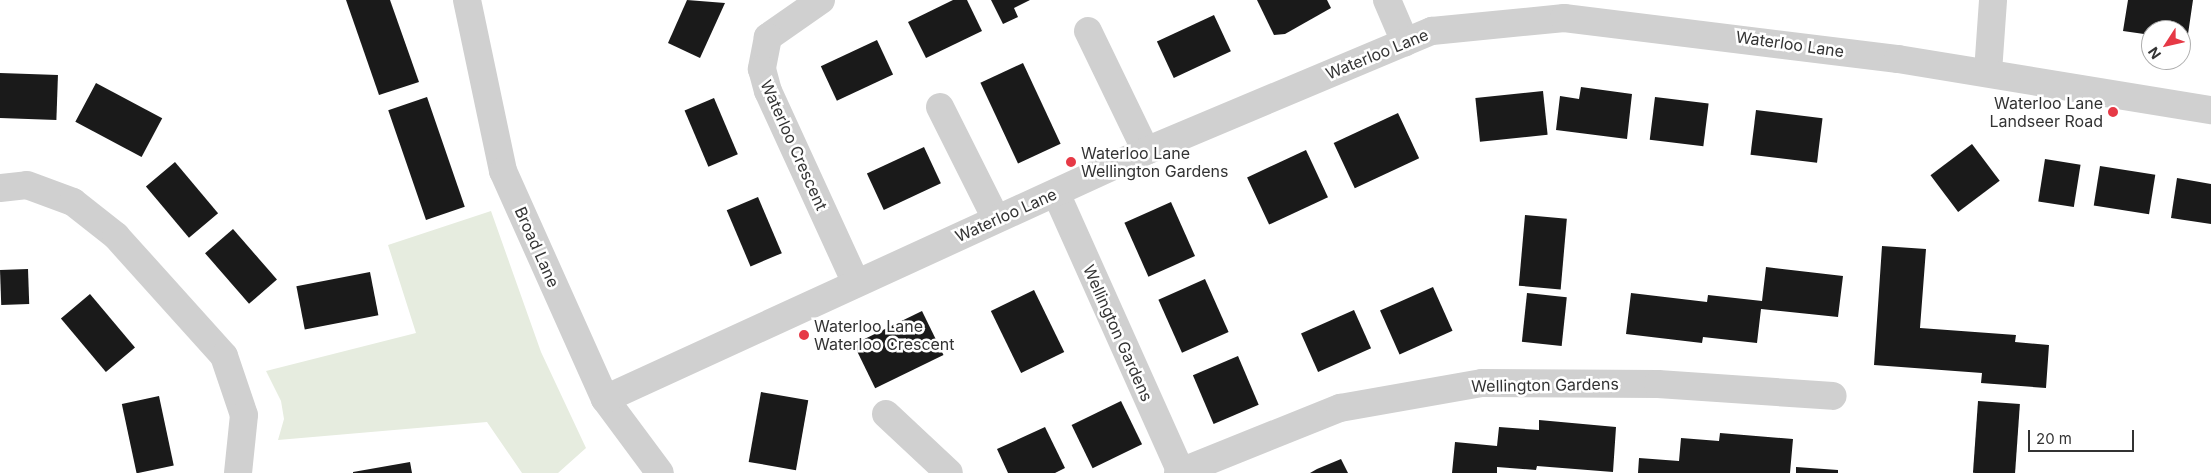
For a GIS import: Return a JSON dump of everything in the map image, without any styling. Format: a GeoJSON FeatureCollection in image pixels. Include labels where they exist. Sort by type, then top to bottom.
{"type":"FeatureCollection","features":[{"type":"Feature","properties":{"kind":"street","name":"Broad Lane"},"geometry":{"type":"LineString","coordinates":[[467,0],[503,171],[606,399],[660,473]]}},
{"type":"Feature","properties":{"kind":"street","name":"Waterloo Crescent"},"geometry":{"type":"LineString","coordinates":[[821,0],[768,37],[762,69],[768,91],[856,283]]}},
{"type":"Feature","properties":{"kind":"street"},"geometry":{"type":"LineString","coordinates":[[1387,0],[1405,42]]}},
{"type":"Feature","properties":{"kind":"street"},"geometry":{"type":"LineString","coordinates":[[1988,72],[1993,0]]}},
{"type":"Feature","properties":{"kind":"street","name":"Waterloo Lane"},"geometry":{"type":"LineString","coordinates":[[606,399],[1146,150],[1432,31],[1564,18],[1721,34],[1988,72],[2211,110]]}},
{"type":"Feature","properties":{"kind":"street"},"geometry":{"type":"LineString","coordinates":[[1088,31],[1146,150]]}},
{"type":"Feature","properties":{"kind":"street"},"geometry":{"type":"LineString","coordinates":[[940,107],[996,219]]}},
{"type":"Feature","properties":{"kind":"street"},"geometry":{"type":"LineString","coordinates":[[0,188],[28,185],[72,202],[116,236],[224,356],[244,415],[238,473]]}},
{"type":"Feature","properties":{"kind":"street","name":"Wellington Gardens"},"geometry":{"type":"LineString","coordinates":[[1056,193],[1180,472],[1340,408],[1482,383],[1658,384],[1833,396]]}},
{"type":"Feature","properties":{"kind":"street"},"geometry":{"type":"LineString","coordinates":[[886,414],[949,473]]}},
{"type":"Feature","properties":{"kind":"shaded area"},"geometry":{"type":"Polygon","coordinates":[[[491,211],[541,352],[586,448],[558,473],[522,473],[487,422],[278,440],[284,419],[281,401],[266,371],[416,333],[388,245],[491,211]]]}},
{"type":"Feature","properties":{"kind":"building"},"geometry":{"type":"Polygon","coordinates":[[[346,0],[390,0],[419,82],[379,95],[346,0]]]}},
{"type":"Feature","properties":{"kind":"building"},"geometry":{"type":"Polygon","coordinates":[[[687,0],[725,3],[700,58],[668,43],[687,0]]]}},
{"type":"Feature","properties":{"kind":"building"},"geometry":{"type":"Polygon","coordinates":[[[953,0],[967,0],[982,31],[926,58],[908,22],[953,0]]]}},
{"type":"Feature","properties":{"kind":"building"},"geometry":{"type":"Polygon","coordinates":[[[991,0],[1030,0],[1014,8],[1018,17],[1003,24],[991,0]]]}},
{"type":"Feature","properties":{"kind":"building"},"geometry":{"type":"Polygon","coordinates":[[[1257,0],[1327,0],[1331,8],[1285,34],[1274,35],[1257,0]]]}},
{"type":"Feature","properties":{"kind":"building"},"geometry":{"type":"Polygon","coordinates":[[[2128,0],[2193,0],[2190,20],[2141,20],[2141,34],[2123,31],[2128,0]]]}},
{"type":"Feature","properties":{"kind":"building"},"geometry":{"type":"Polygon","coordinates":[[[1214,15],[1231,51],[1174,78],[1157,42],[1214,15]]]}},
{"type":"Feature","properties":{"kind":"building"},"geometry":{"type":"Polygon","coordinates":[[[877,40],[893,74],[837,101],[821,66],[877,40]]]}},
{"type":"Feature","properties":{"kind":"building"},"geometry":{"type":"Polygon","coordinates":[[[1023,63],[1061,144],[1018,164],[980,83],[1023,63]]]}},
{"type":"Feature","properties":{"kind":"building"},"geometry":{"type":"Polygon","coordinates":[[[0,73],[58,75],[56,120],[0,118],[0,73]]]}},
{"type":"Feature","properties":{"kind":"building"},"geometry":{"type":"Polygon","coordinates":[[[96,83],[162,118],[142,157],[75,122],[96,83]]]}},
{"type":"Feature","properties":{"kind":"building"},"geometry":{"type":"Polygon","coordinates":[[[1581,87],[1632,94],[1627,139],[1556,130],[1560,96],[1579,99],[1581,87]]]}},
{"type":"Feature","properties":{"kind":"building"},"geometry":{"type":"Polygon","coordinates":[[[1543,91],[1548,135],[1480,142],[1475,98],[1543,91]]]}},
{"type":"Feature","properties":{"kind":"building"},"geometry":{"type":"Polygon","coordinates":[[[427,97],[465,207],[426,220],[388,110],[427,97]]]}},
{"type":"Feature","properties":{"kind":"building"},"geometry":{"type":"Polygon","coordinates":[[[1655,97],[1709,104],[1703,146],[1650,140],[1655,97]]]}},
{"type":"Feature","properties":{"kind":"building"},"geometry":{"type":"Polygon","coordinates":[[[714,98],[738,154],[708,167],[685,111],[714,98]]]}},
{"type":"Feature","properties":{"kind":"building"},"geometry":{"type":"Polygon","coordinates":[[[1756,110],[1823,118],[1817,163],[1751,155],[1756,110]]]}},
{"type":"Feature","properties":{"kind":"building"},"geometry":{"type":"Polygon","coordinates":[[[1398,113],[1419,158],[1355,188],[1334,143],[1398,113]]]}},
{"type":"Feature","properties":{"kind":"building"},"geometry":{"type":"Polygon","coordinates":[[[1972,144],[2000,181],[1958,212],[1930,175],[1972,144]]]}},
{"type":"Feature","properties":{"kind":"building"},"geometry":{"type":"Polygon","coordinates":[[[924,147],[941,183],[884,210],[867,174],[924,147]]]}},
{"type":"Feature","properties":{"kind":"building"},"geometry":{"type":"Polygon","coordinates":[[[1306,150],[1328,197],[1269,225],[1247,177],[1306,150]]]}},
{"type":"Feature","properties":{"kind":"building"},"geometry":{"type":"Polygon","coordinates":[[[2045,159],[2081,165],[2074,207],[2038,201],[2045,159]]]}},
{"type":"Feature","properties":{"kind":"building"},"geometry":{"type":"Polygon","coordinates":[[[175,162],[218,213],[189,238],[146,186],[175,162]]]}},
{"type":"Feature","properties":{"kind":"building"},"geometry":{"type":"Polygon","coordinates":[[[2100,166],[2155,175],[2149,214],[2094,206],[2100,166]]]}},
{"type":"Feature","properties":{"kind":"building"},"geometry":{"type":"Polygon","coordinates":[[[2177,178],[2211,184],[2211,224],[2171,218],[2177,178]]]}},
{"type":"Feature","properties":{"kind":"building"},"geometry":{"type":"Polygon","coordinates":[[[758,197],[782,253],[751,266],[727,210],[758,197]]]}},
{"type":"Feature","properties":{"kind":"building"},"geometry":{"type":"Polygon","coordinates":[[[1171,202],[1195,256],[1148,277],[1124,223],[1171,202]]]}},
{"type":"Feature","properties":{"kind":"building"},"geometry":{"type":"Polygon","coordinates":[[[1525,215],[1567,219],[1561,289],[1519,286],[1525,215]]]}},
{"type":"Feature","properties":{"kind":"building"},"geometry":{"type":"Polygon","coordinates":[[[233,229],[277,280],[249,304],[205,253],[233,229]]]}},
{"type":"Feature","properties":{"kind":"building"},"geometry":{"type":"Polygon","coordinates":[[[1882,246],[1926,249],[1920,328],[2016,335],[2015,342],[2049,345],[2046,388],[1981,383],[1982,373],[1874,365],[1882,246]]]}},
{"type":"Feature","properties":{"kind":"building"},"geometry":{"type":"Polygon","coordinates":[[[1766,267],[1843,276],[1838,317],[1761,309],[1757,343],[1703,337],[1702,343],[1626,334],[1631,293],[1707,302],[1708,295],[1762,301],[1766,267]]]}},
{"type":"Feature","properties":{"kind":"building"},"geometry":{"type":"Polygon","coordinates":[[[28,269],[29,304],[1,305],[0,270],[28,269]]]}},
{"type":"Feature","properties":{"kind":"building"},"geometry":{"type":"Polygon","coordinates":[[[370,272],[378,315],[305,330],[296,286],[370,272]]]}},
{"type":"Feature","properties":{"kind":"building"},"geometry":{"type":"Polygon","coordinates":[[[1205,279],[1229,332],[1182,353],[1158,300],[1205,279]]]}},
{"type":"Feature","properties":{"kind":"building"},"geometry":{"type":"Polygon","coordinates":[[[1433,287],[1453,331],[1400,354],[1380,311],[1433,287]]]}},
{"type":"Feature","properties":{"kind":"building"},"geometry":{"type":"Polygon","coordinates":[[[1034,290],[1064,352],[1021,373],[991,311],[1034,290]]]}},
{"type":"Feature","properties":{"kind":"building"},"geometry":{"type":"Polygon","coordinates":[[[1527,293],[1567,297],[1562,346],[1522,342],[1527,293]]]}},
{"type":"Feature","properties":{"kind":"building"},"geometry":{"type":"Polygon","coordinates":[[[90,294],[135,348],[106,372],[61,318],[90,294]]]}},
{"type":"Feature","properties":{"kind":"building"},"geometry":{"type":"Polygon","coordinates":[[[1354,310],[1371,348],[1318,372],[1301,334],[1354,310]]]}},
{"type":"Feature","properties":{"kind":"building"},"geometry":{"type":"Polygon","coordinates":[[[922,311],[943,355],[875,388],[854,344],[922,311]]]}},
{"type":"Feature","properties":{"kind":"building"},"geometry":{"type":"Polygon","coordinates":[[[1238,356],[1259,405],[1214,424],[1193,375],[1238,356]]]}},
{"type":"Feature","properties":{"kind":"building"},"geometry":{"type":"Polygon","coordinates":[[[761,392],[808,400],[796,470],[749,462],[761,392]]]}},
{"type":"Feature","properties":{"kind":"building"},"geometry":{"type":"Polygon","coordinates":[[[159,396],[174,465],[137,473],[122,404],[159,396]]]}},
{"type":"Feature","properties":{"kind":"building"},"geometry":{"type":"Polygon","coordinates":[[[1121,401],[1142,444],[1093,468],[1072,425],[1121,401]]]}},
{"type":"Feature","properties":{"kind":"building"},"geometry":{"type":"Polygon","coordinates":[[[1978,401],[2020,404],[2015,473],[1973,473],[1978,401]]]}},
{"type":"Feature","properties":{"kind":"building"},"geometry":{"type":"Polygon","coordinates":[[[1539,420],[1616,427],[1613,472],[1537,466],[1536,470],[1497,467],[1497,473],[1452,473],[1455,442],[1497,446],[1499,427],[1539,430],[1539,420]]]}},
{"type":"Feature","properties":{"kind":"building"},"geometry":{"type":"Polygon","coordinates":[[[1045,427],[1065,468],[1055,473],[1008,473],[997,449],[1045,427]]]}},
{"type":"Feature","properties":{"kind":"building"},"geometry":{"type":"Polygon","coordinates":[[[1720,433],[1793,439],[1790,473],[1638,473],[1639,458],[1679,461],[1681,438],[1719,441],[1720,433]]]}},
{"type":"Feature","properties":{"kind":"building"},"geometry":{"type":"Polygon","coordinates":[[[1341,459],[1348,473],[1310,473],[1317,469],[1341,459]]]}},
{"type":"Feature","properties":{"kind":"building"},"geometry":{"type":"Polygon","coordinates":[[[410,462],[412,473],[353,473],[353,472],[410,462]]]}},
{"type":"Feature","properties":{"kind":"building"},"geometry":{"type":"Polygon","coordinates":[[[1796,467],[1838,470],[1838,473],[1796,473],[1796,467]]]}},
{"type":"Feature","properties":{"kind":"place","name":"Waterloo Lane Landseer Road"},"geometry":{"type":"Point","coordinates":[2113,112]}},
{"type":"Feature","properties":{"kind":"place","name":"Waterloo Lane Wellington Gardens"},"geometry":{"type":"Point","coordinates":[1071,162]}},
{"type":"Feature","properties":{"kind":"place","name":"Waterloo Lane Waterloo Crescent"},"geometry":{"type":"Point","coordinates":[804,335]}}]}
